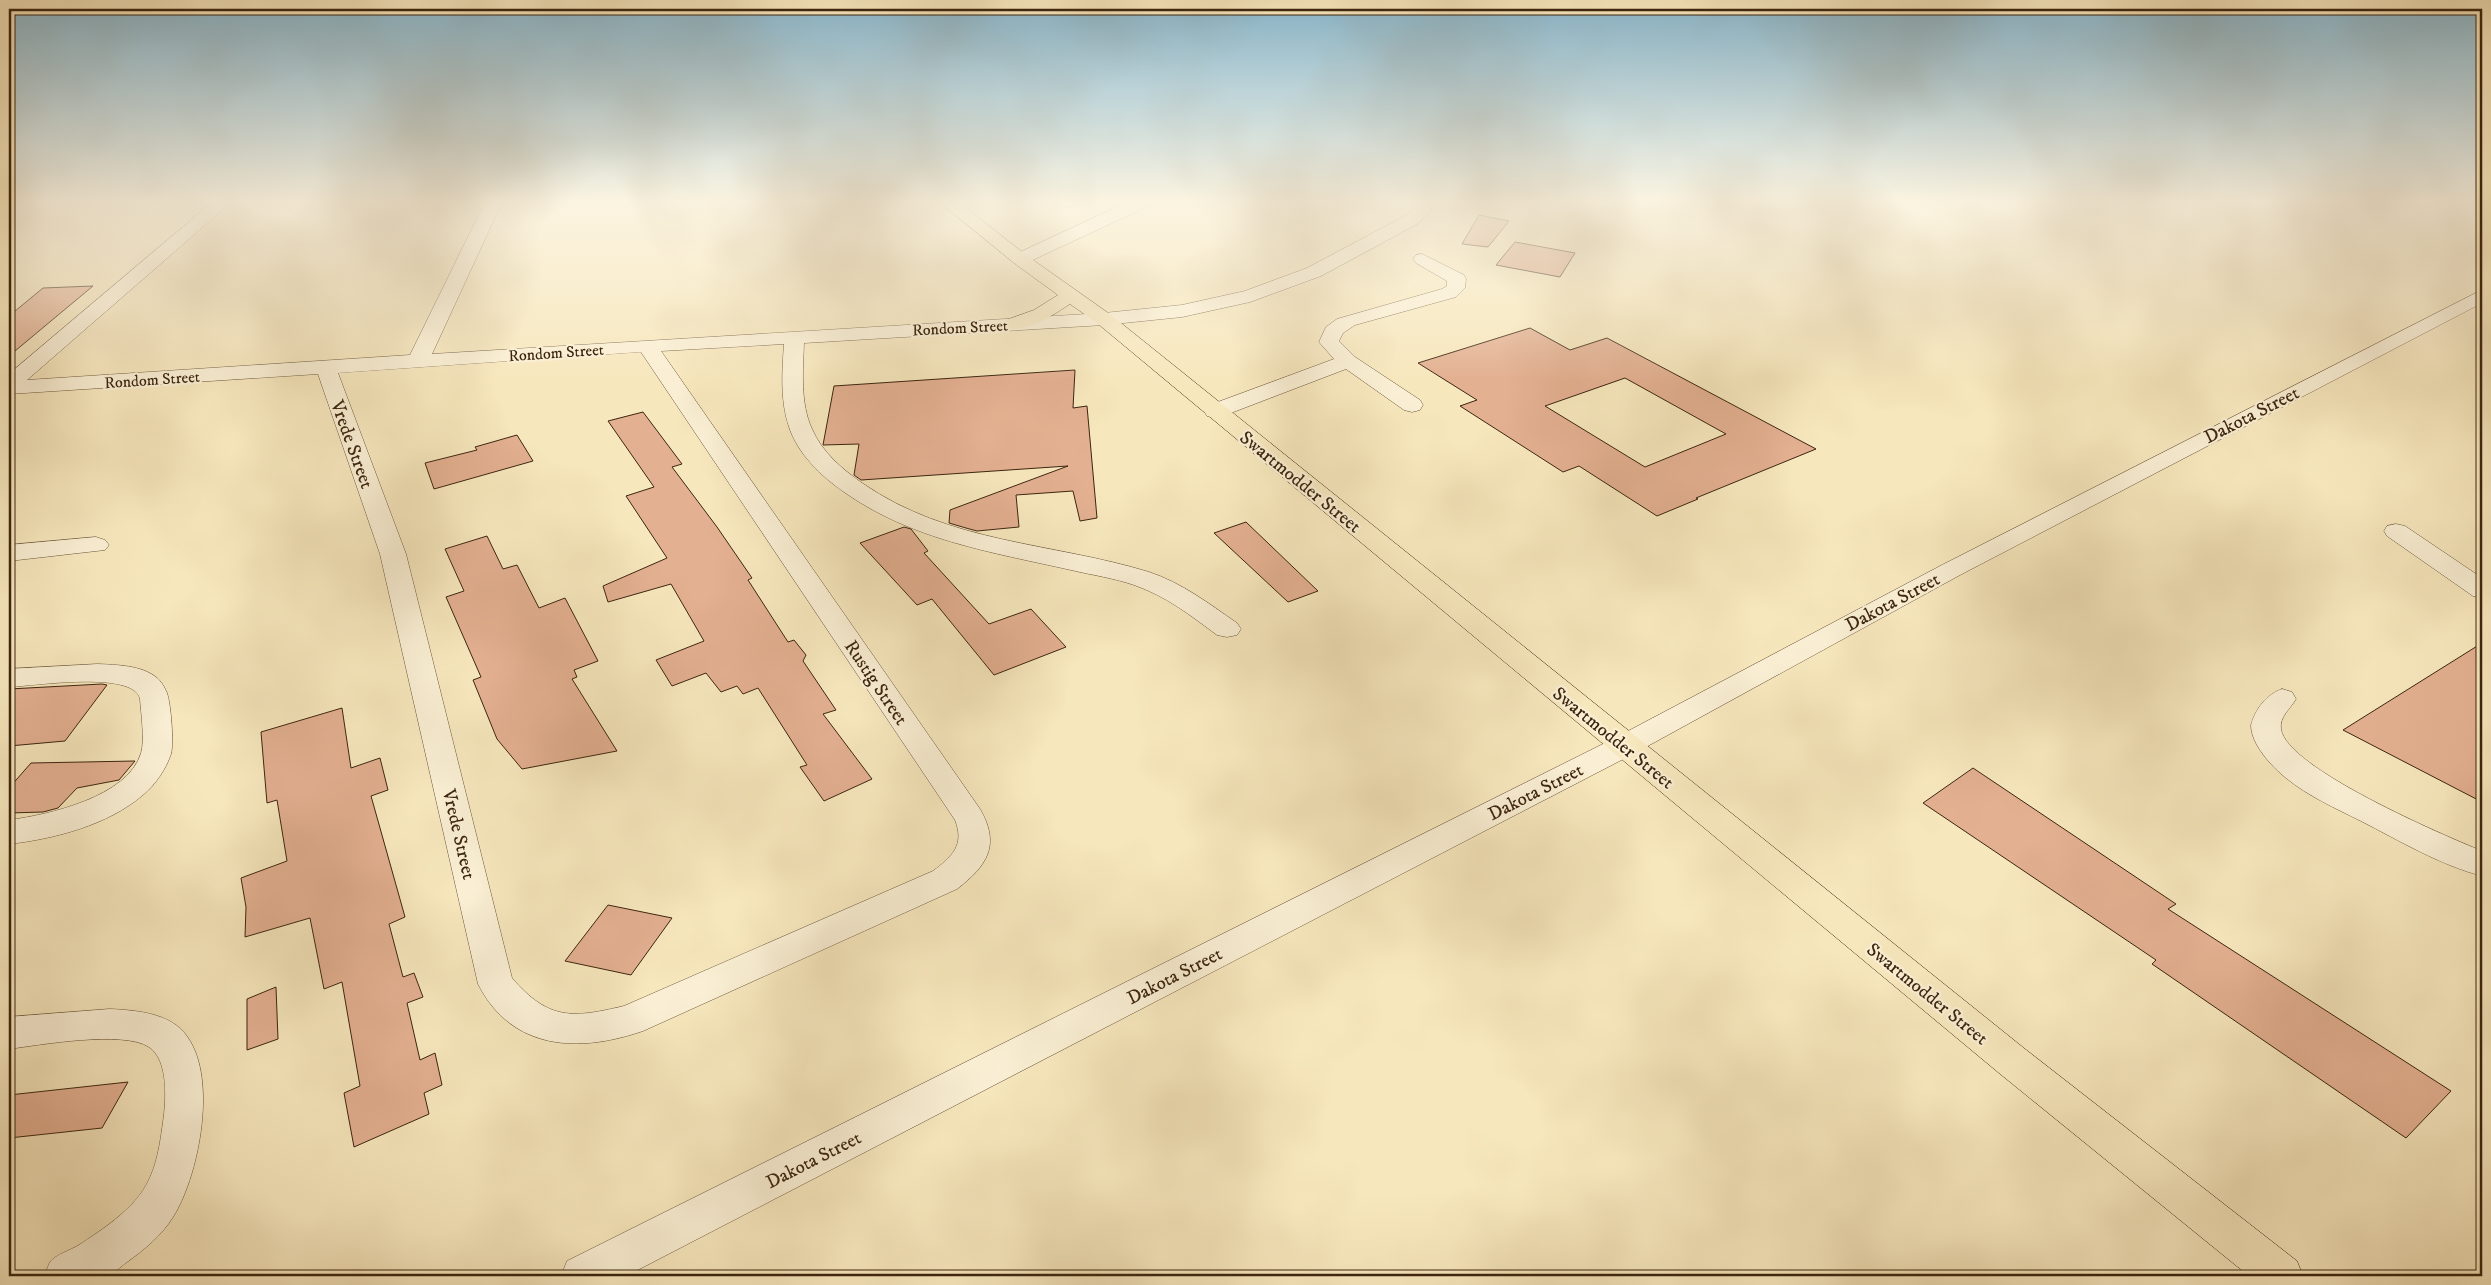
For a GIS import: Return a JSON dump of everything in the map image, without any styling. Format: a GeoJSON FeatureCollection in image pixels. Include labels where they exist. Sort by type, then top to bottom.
{"type":"FeatureCollection","features":[{"type":"Feature","properties":{"kind":"main road","name":"Swartmodder Street"},"geometry":{"type":"LineString","coordinates":[[1021,260],[1104,319],[1624,746],[2282,1276]]}},
{"type":"Feature","properties":{"kind":"main road"},"geometry":{"type":"LineString","coordinates":[[1013,324],[1042,314],[1070,296]]}},
{"type":"Feature","properties":{"kind":"street"},"geometry":{"type":"LineString","coordinates":[[9,386],[156,260]]}},
{"type":"Feature","properties":{"kind":"street"},"geometry":{"type":"LineString","coordinates":[[418,361],[466,260]]}},
{"type":"Feature","properties":{"kind":"street","name":"Rondom Street"},"geometry":{"type":"LineString","coordinates":[[9,386],[1104,319],[1182,311],[1250,296],[1284,285],[1335,260]]}},
{"type":"Feature","properties":{"kind":"street"},"geometry":{"type":"LineString","coordinates":[[1412,405],[1348,361],[1329,342],[1331,334],[1336,327],[1348,321],[1449,293],[1456,288],[1457,279],[1452,274],[1424,260]]}},
{"type":"Feature","properties":{"kind":"street","name":"Dakota Street"},"geometry":{"type":"LineString","coordinates":[[582,1276],[1624,746],[1951,570],[2482,296]]}},
{"type":"Feature","properties":{"kind":"street"},"geometry":{"type":"LineString","coordinates":[[794,337],[793,370],[800,428],[808,444],[830,470],[854,488],[922,526],[948,534],[1140,578],[1175,592],[1227,629]]}},
{"type":"Feature","properties":{"kind":"street","name":"Rustig Street"},"geometry":{"type":"LineString","coordinates":[[647,346],[964,809],[976,830],[974,848],[965,865],[945,880],[793,948]]}},
{"type":"Feature","properties":{"kind":"street"},"geometry":{"type":"LineString","coordinates":[[1215,411],[1348,361]]}},
{"type":"Feature","properties":{"kind":"street","name":"Vrede Street"},"geometry":{"type":"LineString","coordinates":[[326,368],[393,554],[496,984],[510,1004],[533,1021],[559,1030],[595,1029],[630,1020],[793,948]]}},
{"type":"Feature","properties":{"kind":"street"},"geometry":{"type":"LineString","coordinates":[[2396,531],[2482,590]]}},
{"type":"Feature","properties":{"kind":"street"},"geometry":{"type":"LineString","coordinates":[[9,553],[96,546]]}},
{"type":"Feature","properties":{"kind":"street"},"geometry":{"type":"LineString","coordinates":[[9,678],[91,673],[114,674],[145,682],[153,692],[156,753],[147,771],[129,789],[107,804],[53,825],[9,832]]}},
{"type":"Feature","properties":{"kind":"street"},"geometry":{"type":"LineString","coordinates":[[2282,699],[2269,715],[2266,729],[2285,761],[2309,779],[2342,798],[2448,852],[2482,864]]}},
{"type":"Feature","properties":{"kind":"street"},"geometry":{"type":"LineString","coordinates":[[9,1033],[76,1026],[116,1025],[144,1028],[163,1037],[179,1059],[185,1095],[175,1173],[159,1204],[131,1233],[109,1251],[66,1276]]}},
{"type":"Feature","properties":{"kind":"building"},"geometry":{"type":"Polygon","coordinates":[[[1500,260],[1571,260],[1560,277],[1496,265],[1500,260]]]}},
{"type":"Feature","properties":{"kind":"building"},"geometry":{"type":"Polygon","coordinates":[[[93,286],[9,356],[9,316],[43,288],[93,286]]]}},
{"type":"Feature","properties":{"kind":"building"},"geometry":{"type":"Polygon","coordinates":[[[1530,328],[1570,350],[1607,338],[1816,449],[1657,516],[1579,466],[1563,472],[1460,406],[1477,400],[1418,363],[1530,328]],[[1625,378],[1545,406],[1645,467],[1726,434],[1625,378]]]}},
{"type":"Feature","properties":{"kind":"building"},"geometry":{"type":"Polygon","coordinates":[[[1075,370],[1073,408],[1087,406],[1097,518],[1080,521],[1073,491],[1016,495],[1019,527],[977,531],[949,523],[950,510],[1068,466],[861,480],[854,475],[859,444],[823,445],[834,386],[1075,370]]]}},
{"type":"Feature","properties":{"kind":"building"},"geometry":{"type":"Polygon","coordinates":[[[643,412],[682,464],[672,467],[752,578],[748,580],[788,642],[794,640],[806,655],[803,661],[836,710],[823,714],[872,779],[824,801],[800,767],[807,765],[758,688],[743,694],[737,686],[721,692],[706,673],[672,686],[656,660],[704,641],[671,584],[608,602],[603,586],[667,558],[626,496],[654,487],[608,421],[643,412]]]}},
{"type":"Feature","properties":{"kind":"building"},"geometry":{"type":"Polygon","coordinates":[[[517,435],[533,461],[434,489],[425,463],[477,450],[475,447],[517,435]]]}},
{"type":"Feature","properties":{"kind":"building"},"geometry":{"type":"Polygon","coordinates":[[[1246,522],[1318,591],[1288,602],[1214,533],[1246,522]]]}},
{"type":"Feature","properties":{"kind":"building"},"geometry":{"type":"Polygon","coordinates":[[[904,527],[911,529],[928,551],[924,553],[989,624],[1031,609],[1066,647],[994,675],[932,599],[917,605],[860,543],[904,527]]]}},
{"type":"Feature","properties":{"kind":"building"},"geometry":{"type":"Polygon","coordinates":[[[487,536],[503,569],[517,565],[539,608],[565,598],[598,661],[574,670],[577,677],[572,679],[617,751],[522,769],[497,739],[473,680],[481,677],[446,597],[464,591],[445,549],[487,536]]]}},
{"type":"Feature","properties":{"kind":"building"},"geometry":{"type":"Polygon","coordinates":[[[2482,643],[2482,802],[2343,730],[2482,643]]]}},
{"type":"Feature","properties":{"kind":"building"},"geometry":{"type":"Polygon","coordinates":[[[107,685],[65,741],[9,746],[9,689],[107,685]]]}},
{"type":"Feature","properties":{"kind":"building"},"geometry":{"type":"Polygon","coordinates":[[[342,708],[351,768],[380,758],[388,790],[371,796],[405,917],[389,924],[403,977],[414,973],[423,997],[407,1003],[420,1060],[435,1053],[442,1085],[424,1093],[429,1114],[354,1147],[344,1093],[360,1086],[342,982],[324,989],[310,918],[245,937],[246,907],[241,878],[287,861],[277,800],[267,803],[261,732],[342,708]]]}},
{"type":"Feature","properties":{"kind":"building"},"geometry":{"type":"Polygon","coordinates":[[[135,761],[119,780],[77,788],[58,808],[43,812],[9,813],[9,788],[31,763],[135,761]]]}},
{"type":"Feature","properties":{"kind":"building"},"geometry":{"type":"Polygon","coordinates":[[[1973,768],[2176,904],[2168,909],[2451,1091],[2406,1138],[2152,964],[2156,960],[1923,803],[1973,768]]]}},
{"type":"Feature","properties":{"kind":"building"},"geometry":{"type":"Polygon","coordinates":[[[608,905],[672,918],[631,975],[565,961],[608,905]]]}},
{"type":"Feature","properties":{"kind":"building"},"geometry":{"type":"Polygon","coordinates":[[[276,987],[278,1039],[247,1050],[247,999],[276,987]]]}},
{"type":"Feature","properties":{"kind":"building"},"geometry":{"type":"Polygon","coordinates":[[[128,1082],[102,1128],[9,1138],[9,1095],[128,1082]]]}}]}
